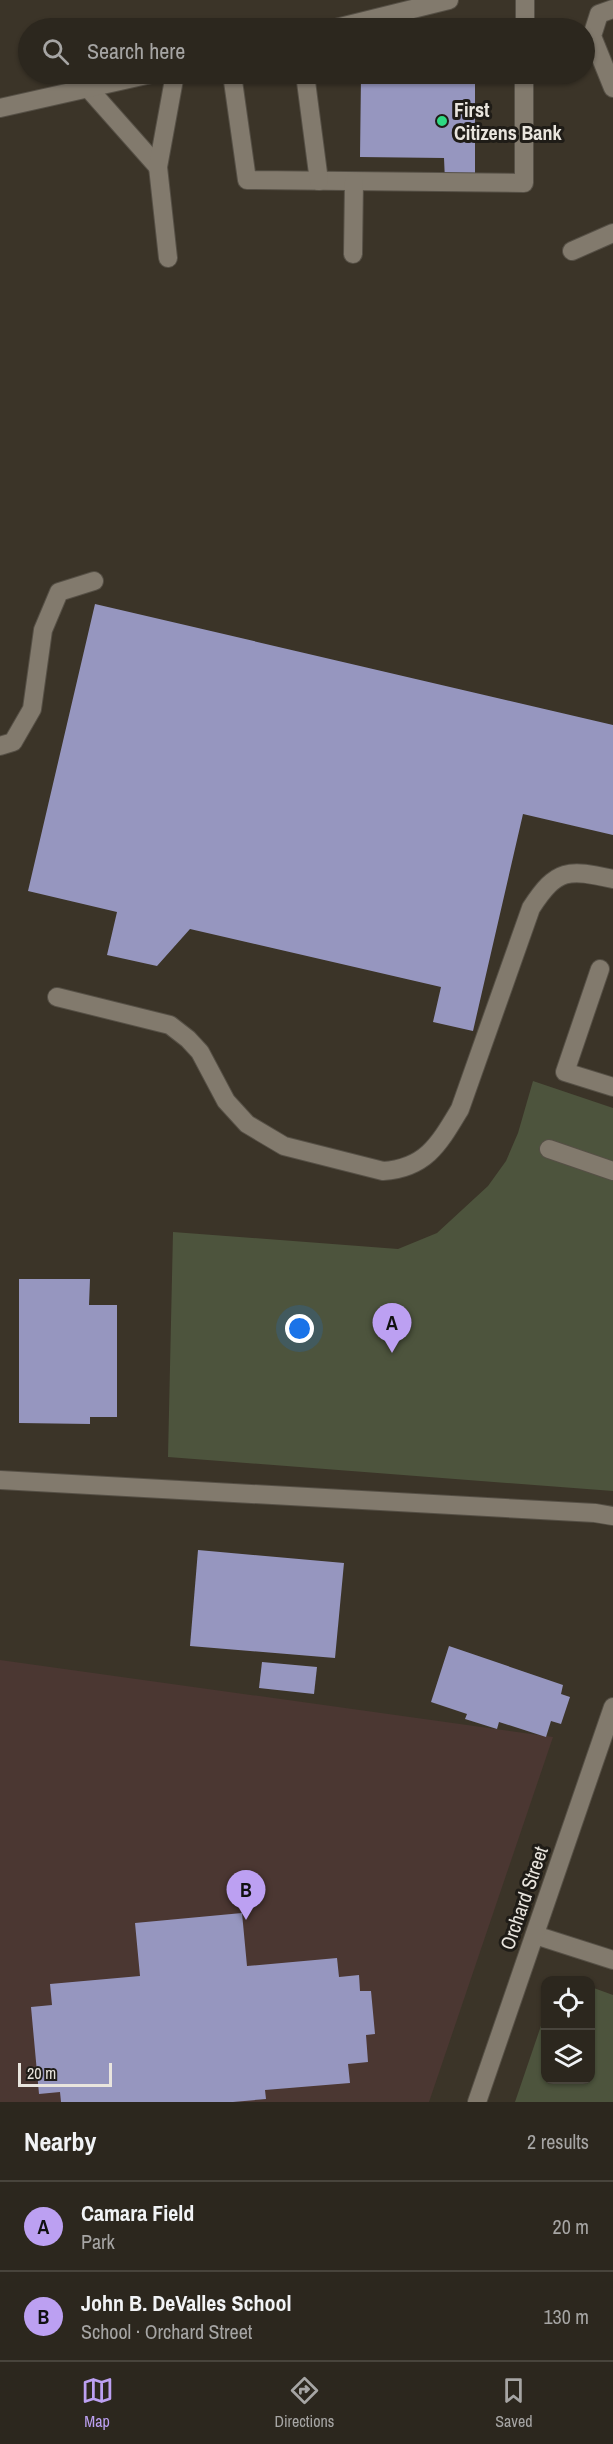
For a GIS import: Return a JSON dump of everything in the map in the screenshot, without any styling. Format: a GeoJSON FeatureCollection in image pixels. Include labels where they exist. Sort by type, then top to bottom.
{"type":"FeatureCollection","features":[{"type":"Feature","properties":{"kind":"street"},"geometry":{"type":"LineString","coordinates":[[376,18],[449,0]]}},
{"type":"Feature","properties":{"kind":"street"},"geometry":{"type":"LineString","coordinates":[[525,0],[525,18]]}},
{"type":"Feature","properties":{"kind":"street"},"geometry":{"type":"LineString","coordinates":[[595,28],[600,14],[613,9]]}},
{"type":"Feature","properties":{"kind":"street"},"geometry":{"type":"LineString","coordinates":[[595,43],[613,88]]}},
{"type":"Feature","properties":{"kind":"street"},"geometry":{"type":"LineString","coordinates":[[0,108],[106,84]]}},
{"type":"Feature","properties":{"kind":"street"},"geometry":{"type":"LineString","coordinates":[[168,258],[158,167],[173,84]]}},
{"type":"Feature","properties":{"kind":"street"},"geometry":{"type":"LineString","coordinates":[[233,84],[247,180],[524,183],[524,84]]}},
{"type":"Feature","properties":{"kind":"street"},"geometry":{"type":"LineString","coordinates":[[306,84],[319,181]]}},
{"type":"Feature","properties":{"kind":"street"},"geometry":{"type":"LineString","coordinates":[[88,88],[158,167]]}},
{"type":"Feature","properties":{"kind":"street"},"geometry":{"type":"LineString","coordinates":[[353,255],[354,182]]}},
{"type":"Feature","properties":{"kind":"street"},"geometry":{"type":"LineString","coordinates":[[572,251],[613,233]]}},
{"type":"Feature","properties":{"kind":"street"},"geometry":{"type":"LineString","coordinates":[[0,746],[12,742],[32,709],[43,630],[59,592],[94,581]]}},
{"type":"Feature","properties":{"kind":"street"},"geometry":{"type":"LineString","coordinates":[[57,997],[170,1025],[200,1052],[211,1077],[226,1101],[240,1117],[247,1124],[284,1146],[383,1172],[395,1170],[411,1166],[426,1158],[445,1134],[460,1109],[531,908],[544,888],[552,880],[570,873],[583,872],[613,879]]}},
{"type":"Feature","properties":{"kind":"street"},"geometry":{"type":"LineString","coordinates":[[600,969],[565,1072],[613,1087]]}},
{"type":"Feature","properties":{"kind":"street"},"geometry":{"type":"LineString","coordinates":[[549,1149],[613,1171]]}},
{"type":"Feature","properties":{"kind":"street"},"geometry":{"type":"LineString","coordinates":[[0,1480],[595,1513],[613,1516]]}},
{"type":"Feature","properties":{"kind":"street","name":"Orchard Street"},"geometry":{"type":"LineString","coordinates":[[477,2102],[613,1707]]}},
{"type":"Feature","properties":{"kind":"street"},"geometry":{"type":"LineString","coordinates":[[535,1935],[613,1960]]}},
{"type":"Feature","properties":{"kind":"shaded area"},"geometry":{"type":"Polygon","coordinates":[[[0,1660],[553,1737],[429,2102],[0,2102],[0,1660]]]}},
{"type":"Feature","properties":{"kind":"green space"},"geometry":{"type":"Polygon","coordinates":[[[533,1081],[613,1108],[613,1491],[168,1457],[173,1232],[398,1249],[437,1233],[488,1186],[506,1161],[518,1133],[533,1081]]]}},
{"type":"Feature","properties":{"kind":"green space"},"geometry":{"type":"Polygon","coordinates":[[[595,1988],[613,1995],[613,2102],[515,2102],[541,2026],[541,2084],[595,2084],[595,1988]]]}},
{"type":"Feature","properties":{"kind":"building"},"geometry":{"type":"Polygon","coordinates":[[[361,84],[475,84],[475,181],[445,181],[444,158],[360,157],[361,84]]]}},
{"type":"Feature","properties":{"kind":"building"},"geometry":{"type":"Polygon","coordinates":[[[95,604],[613,725],[613,835],[523,814],[473,1031],[433,1022],[441,987],[190,929],[157,966],[107,955],[117,912],[28,891],[95,604]]]}},
{"type":"Feature","properties":{"kind":"building"},"geometry":{"type":"Polygon","coordinates":[[[19,1279],[90,1279],[89,1305],[117,1305],[117,1417],[90,1417],[90,1424],[19,1423],[19,1279]]]}},
{"type":"Feature","properties":{"kind":"building"},"geometry":{"type":"Polygon","coordinates":[[[198,1550],[344,1563],[335,1658],[190,1646],[198,1550]]]}},
{"type":"Feature","properties":{"kind":"building"},"geometry":{"type":"Polygon","coordinates":[[[449,1646],[563,1685],[561,1694],[570,1697],[561,1724],[551,1721],[546,1737],[499,1722],[497,1729],[465,1719],[467,1714],[431,1702],[449,1646]]]}},
{"type":"Feature","properties":{"kind":"building"},"geometry":{"type":"Polygon","coordinates":[[[262,1662],[317,1667],[314,1694],[259,1688],[262,1662]]]}},
{"type":"Feature","properties":{"kind":"building"},"geometry":{"type":"Polygon","coordinates":[[[242,1913],[247,1966],[337,1958],[339,1977],[359,1975],[360,1991],[371,1991],[375,2034],[366,2035],[368,2062],[348,2064],[350,2083],[265,2090],[266,2099],[233,2102],[61,2102],[60,2092],[39,2094],[31,2007],[52,2005],[50,1984],[140,1976],[135,1923],[242,1913]]]}},
{"type":"Feature","properties":{"kind":"place","name":"First Citizens Bank"},"geometry":{"type":"Point","coordinates":[442,121]}},
{"type":"Feature","properties":{"kind":"place","name":"Camara Field"},"geometry":{"type":"Point","coordinates":[392,1353]}},
{"type":"Feature","properties":{"kind":"place","name":"John B. DeValles School"},"geometry":{"type":"Point","coordinates":[246,1920]}}]}
